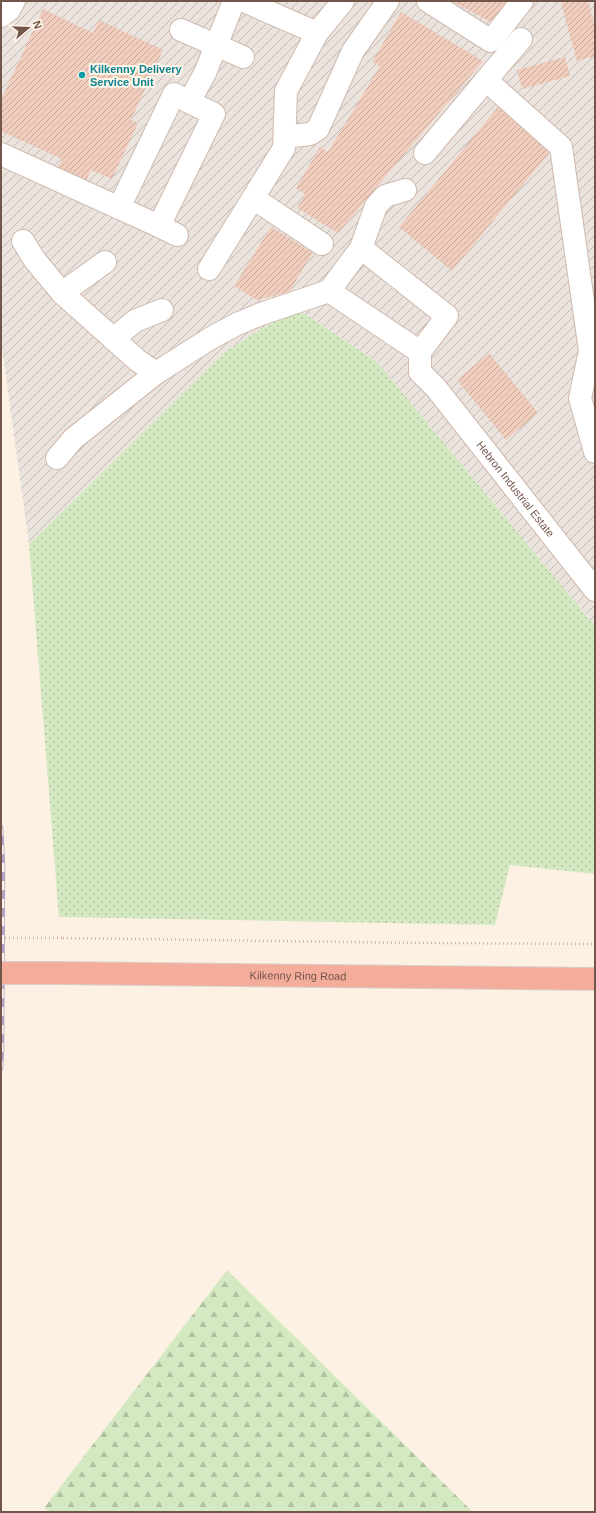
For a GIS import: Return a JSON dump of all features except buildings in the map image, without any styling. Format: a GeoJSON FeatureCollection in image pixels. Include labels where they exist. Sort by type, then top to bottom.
{"type":"FeatureCollection","features":[{"type":"Feature","properties":{"kind":"highway","name":"Kilkenny Ring Road"},"geometry":{"type":"LineString","coordinates":[[1,973],[595,979]]}},
{"type":"Feature","properties":{"kind":"street"},"geometry":{"type":"LineString","coordinates":[[1,16],[9,10],[14,1]]}},
{"type":"Feature","properties":{"kind":"street"},"geometry":{"type":"LineString","coordinates":[[189,102],[205,73],[234,1]]}},
{"type":"Feature","properties":{"kind":"street"},"geometry":{"type":"LineString","coordinates":[[209,269],[284,148],[286,91],[316,33],[343,1]]}},
{"type":"Feature","properties":{"kind":"street"},"geometry":{"type":"LineString","coordinates":[[284,137],[310,134],[318,129],[353,51],[388,1]]}},
{"type":"Feature","properties":{"kind":"street"},"geometry":{"type":"LineString","coordinates":[[428,1],[491,41],[522,1]]}},
{"type":"Feature","properties":{"kind":"street"},"geometry":{"type":"LineString","coordinates":[[254,3],[316,33]]}},
{"type":"Feature","properties":{"kind":"street"},"geometry":{"type":"LineString","coordinates":[[181,30],[243,58]]}},
{"type":"Feature","properties":{"kind":"street"},"geometry":{"type":"LineString","coordinates":[[425,153],[521,39]]}},
{"type":"Feature","properties":{"kind":"street"},"geometry":{"type":"LineString","coordinates":[[486,80],[561,147],[593,352],[580,398],[595,452]]}},
{"type":"Feature","properties":{"kind":"street"},"geometry":{"type":"LineString","coordinates":[[1,154],[118,208],[168,230],[214,114],[174,94],[118,208]]}},
{"type":"Feature","properties":{"kind":"street"},"geometry":{"type":"LineString","coordinates":[[57,458],[73,439],[156,373],[211,338],[237,324],[261,314],[329,291],[361,248],[376,206],[385,196],[404,190]]}},
{"type":"Feature","properties":{"kind":"street"},"geometry":{"type":"LineString","coordinates":[[253,198],[322,244]]}},
{"type":"Feature","properties":{"kind":"street"},"geometry":{"type":"LineString","coordinates":[[23,241],[34,259],[62,293],[137,360],[156,373]]}},
{"type":"Feature","properties":{"kind":"street"},"geometry":{"type":"LineString","coordinates":[[329,291],[420,352],[447,316],[361,248]]}},
{"type":"Feature","properties":{"kind":"street"},"geometry":{"type":"LineString","coordinates":[[62,293],[104,262]]}},
{"type":"Feature","properties":{"kind":"street"},"geometry":{"type":"LineString","coordinates":[[113,339],[135,321],[162,310]]}},
{"type":"Feature","properties":{"kind":"street","name":"Hebron Industrial Estate"},"geometry":{"type":"LineString","coordinates":[[420,352],[420,372],[436,388],[595,590]]}},
{"type":"Feature","properties":{"kind":"path"},"geometry":{"type":"LineString","coordinates":[[1,938],[595,944]]}},
{"type":"Feature","properties":{"kind":"shaded area"},"geometry":{"type":"Polygon","coordinates":[[[1,1],[595,1],[595,626],[377,362],[296,308],[227,350],[29,544],[1,341],[1,1]]]}},
{"type":"Feature","properties":{"kind":"green space"},"geometry":{"type":"Polygon","coordinates":[[[296,308],[377,362],[595,626],[595,874],[510,865],[495,925],[59,917],[29,544],[227,350],[296,308]]]}},
{"type":"Feature","properties":{"kind":"green space"},"geometry":{"type":"Polygon","coordinates":[[[227,1270],[473,1512],[51,1512],[44,1508],[227,1270]]]}},
{"type":"Feature","properties":{"kind":"railway"},"geometry":{"type":"LineString","coordinates":[[1,827],[3,865],[1,1069]]}},
{"type":"Feature","properties":{"kind":"place","name":"Kilkenny Delivery Service Unit"},"geometry":{"type":"Point","coordinates":[82,75]}}]}
